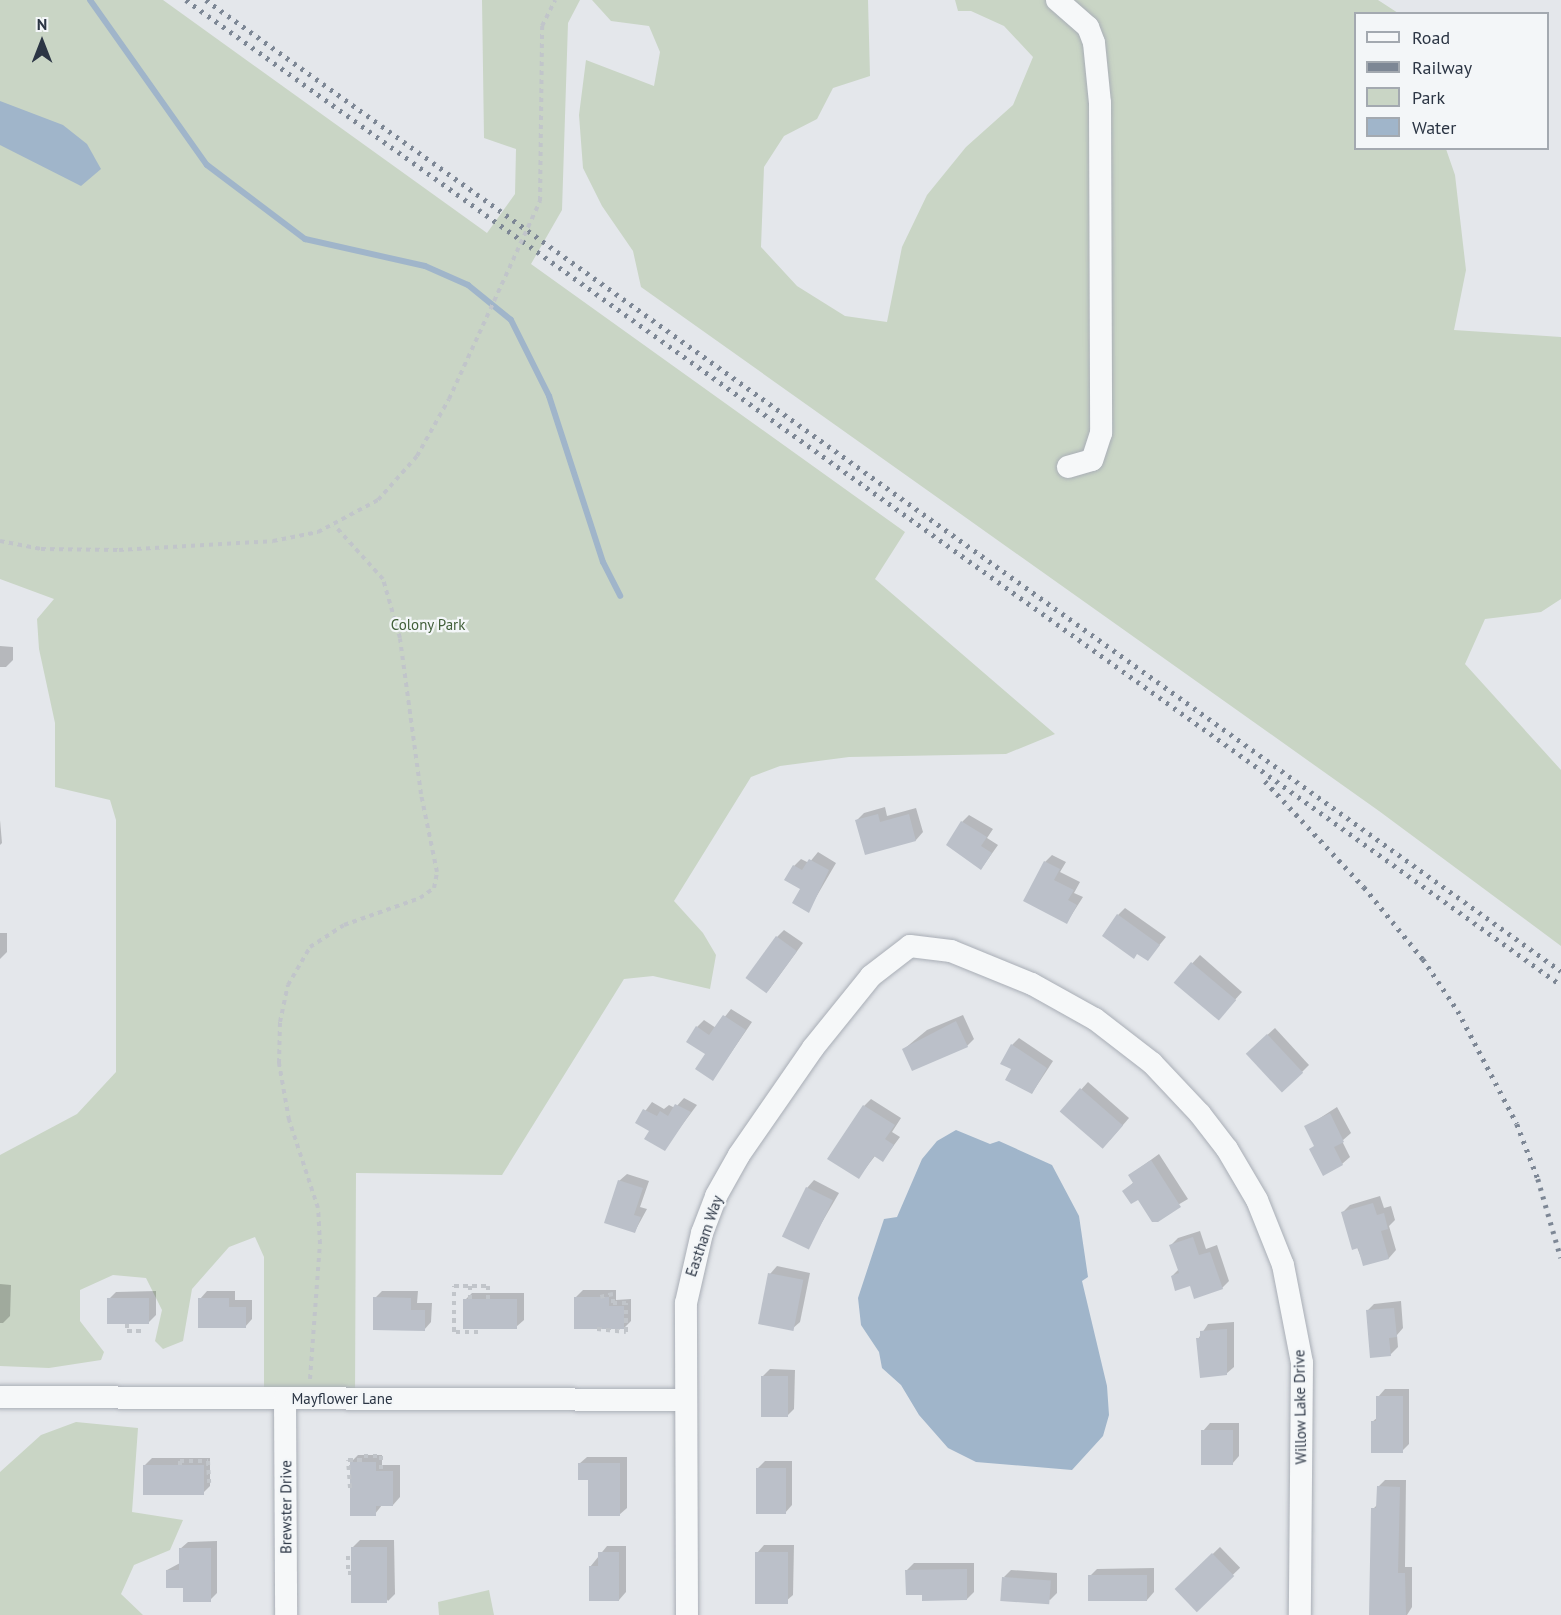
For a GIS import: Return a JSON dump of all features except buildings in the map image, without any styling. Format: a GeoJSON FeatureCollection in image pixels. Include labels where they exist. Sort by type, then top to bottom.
{"type":"FeatureCollection","features":[{"type":"Feature","properties":{"kind":"street"},"geometry":{"type":"LineString","coordinates":[[1057,0],[1088,27],[1094,43],[1100,104],[1101,433],[1092,460],[1068,467]]}},
{"type":"Feature","properties":{"kind":"street","name":"Eastham Way"},"geometry":{"type":"LineString","coordinates":[[687,1615],[685,1400],[688,1280],[716,1196],[739,1155],[849,999],[893,957],[910,946],[931,947]]}},
{"type":"Feature","properties":{"kind":"street","name":"Willow Lake Drive"},"geometry":{"type":"LineString","coordinates":[[931,947],[951,951],[1032,984],[1095,1019],[1144,1057],[1200,1114],[1227,1149],[1257,1200],[1283,1265],[1302,1363],[1300,1615]]}},
{"type":"Feature","properties":{"kind":"street","name":"Mayflower Lane"},"geometry":{"type":"LineString","coordinates":[[0,1396],[685,1400]]}},
{"type":"Feature","properties":{"kind":"street","name":"Brewster Drive"},"geometry":{"type":"LineString","coordinates":[[285,1398],[286,1615]]}},
{"type":"Feature","properties":{"kind":"path"},"geometry":{"type":"LineString","coordinates":[[0,541],[41,549],[119,550],[273,541],[335,526],[378,500],[417,456],[449,399],[540,201],[542,26],[555,0]]}},
{"type":"Feature","properties":{"kind":"path"},"geometry":{"type":"LineString","coordinates":[[310,1383],[320,1244],[318,1208],[289,1120],[279,1063],[280,1022],[288,985],[310,947],[344,925],[420,898],[434,888],[436,872],[421,794],[400,638],[383,579],[335,526]]}},
{"type":"Feature","properties":{"kind":"path"},"geometry":{"type":"LineString","coordinates":[[478,1332],[454,1332],[454,1286],[488,1286],[488,1299]]}},
{"type":"Feature","properties":{"kind":"path"},"geometry":{"type":"LineString","coordinates":[[470,1286],[470,1299]]}},
{"type":"Feature","properties":{"kind":"path"},"geometry":{"type":"LineString","coordinates":[[597,1329],[626,1332],[626,1303],[613,1303],[613,1294],[600,1297]]}},
{"type":"Feature","properties":{"kind":"path"},"geometry":{"type":"LineString","coordinates":[[127,1324],[127,1331],[144,1331]]}},
{"type":"Feature","properties":{"kind":"path"},"geometry":{"type":"LineString","coordinates":[[350,1488],[348,1461],[381,1456],[381,1471]]}},
{"type":"Feature","properties":{"kind":"path"},"geometry":{"type":"LineString","coordinates":[[180,1465],[180,1461],[208,1461],[209,1483]]}},
{"type":"Feature","properties":{"kind":"path"},"geometry":{"type":"LineString","coordinates":[[348,1556],[348,1573],[351,1573]]}},
{"type":"Feature","properties":{"kind":"green space","name":"Colony Park"},"geometry":{"type":"Polygon","coordinates":[[[0,0],[163,0],[487,233],[515,194],[516,149],[484,138],[482,0],[580,0],[568,23],[562,210],[531,264],[905,532],[875,579],[1055,734],[1006,754],[849,757],[780,766],[751,777],[674,901],[703,933],[716,955],[710,989],[653,976],[624,979],[502,1175],[356,1173],[355,1399],[264,1398],[264,1257],[255,1237],[229,1247],[192,1289],[183,1341],[163,1349],[155,1341],[162,1310],[146,1278],[113,1275],[80,1290],[80,1321],[104,1352],[101,1360],[49,1368],[0,1366],[0,1155],[77,1114],[116,1072],[116,820],[110,800],[55,787],[55,723],[39,649],[37,619],[54,599],[0,579],[0,0]]]}},
{"type":"Feature","properties":{"kind":"green space"},"geometry":{"type":"Polygon","coordinates":[[[592,0],[868,0],[870,76],[833,88],[817,119],[784,136],[764,167],[761,247],[797,286],[845,316],[887,322],[902,247],[927,195],[966,147],[1013,105],[1033,57],[1004,26],[971,11],[958,11],[955,0],[1378,0],[1396,12],[1354,12],[1354,150],[1446,150],[1455,175],[1466,270],[1454,330],[1561,337],[1561,599],[1541,612],[1485,619],[1465,664],[1561,770],[1561,946],[1379,811],[641,287],[633,251],[602,206],[583,168],[579,115],[586,60],[654,86],[660,52],[649,26],[611,21],[592,0]]]}},
{"type":"Feature","properties":{"kind":"green space"},"geometry":{"type":"Polygon","coordinates":[[[76,1422],[138,1428],[132,1512],[183,1520],[170,1550],[134,1565],[121,1594],[143,1615],[0,1615],[0,1472],[41,1435],[76,1422]]]}},
{"type":"Feature","properties":{"kind":"green space"},"geometry":{"type":"Polygon","coordinates":[[[489,1590],[494,1615],[439,1615],[438,1602],[489,1590]]]}},
{"type":"Feature","properties":{"kind":"water"},"geometry":{"type":"Polygon","coordinates":[[[0,101],[63,125],[87,144],[101,169],[81,186],[0,145],[0,101]]]}},
{"type":"Feature","properties":{"kind":"water"},"geometry":{"type":"Polygon","coordinates":[[[956,1130],[990,1144],[999,1141],[1052,1165],[1079,1216],[1088,1277],[1082,1281],[1107,1386],[1109,1415],[1103,1436],[1072,1470],[976,1462],[948,1448],[919,1415],[901,1385],[882,1368],[879,1352],[861,1325],[858,1298],[884,1219],[897,1217],[922,1159],[937,1141],[956,1130]]]}},
{"type":"Feature","properties":{"kind":"waterway"},"geometry":{"type":"LineString","coordinates":[[90,0],[207,165],[305,239],[425,266],[468,285],[511,320],[549,396],[603,562],[620,596]]}},
{"type":"Feature","properties":{"kind":"railway"},"geometry":{"type":"LineString","coordinates":[[186,0],[1561,985]]}},
{"type":"Feature","properties":{"kind":"railway"},"geometry":{"type":"LineString","coordinates":[[206,0],[1561,971]]}},
{"type":"Feature","properties":{"kind":"railway"},"geometry":{"type":"LineString","coordinates":[[1265,781],[1364,887],[1423,959],[1458,1011],[1517,1124],[1538,1179],[1561,1258]]}}]}
